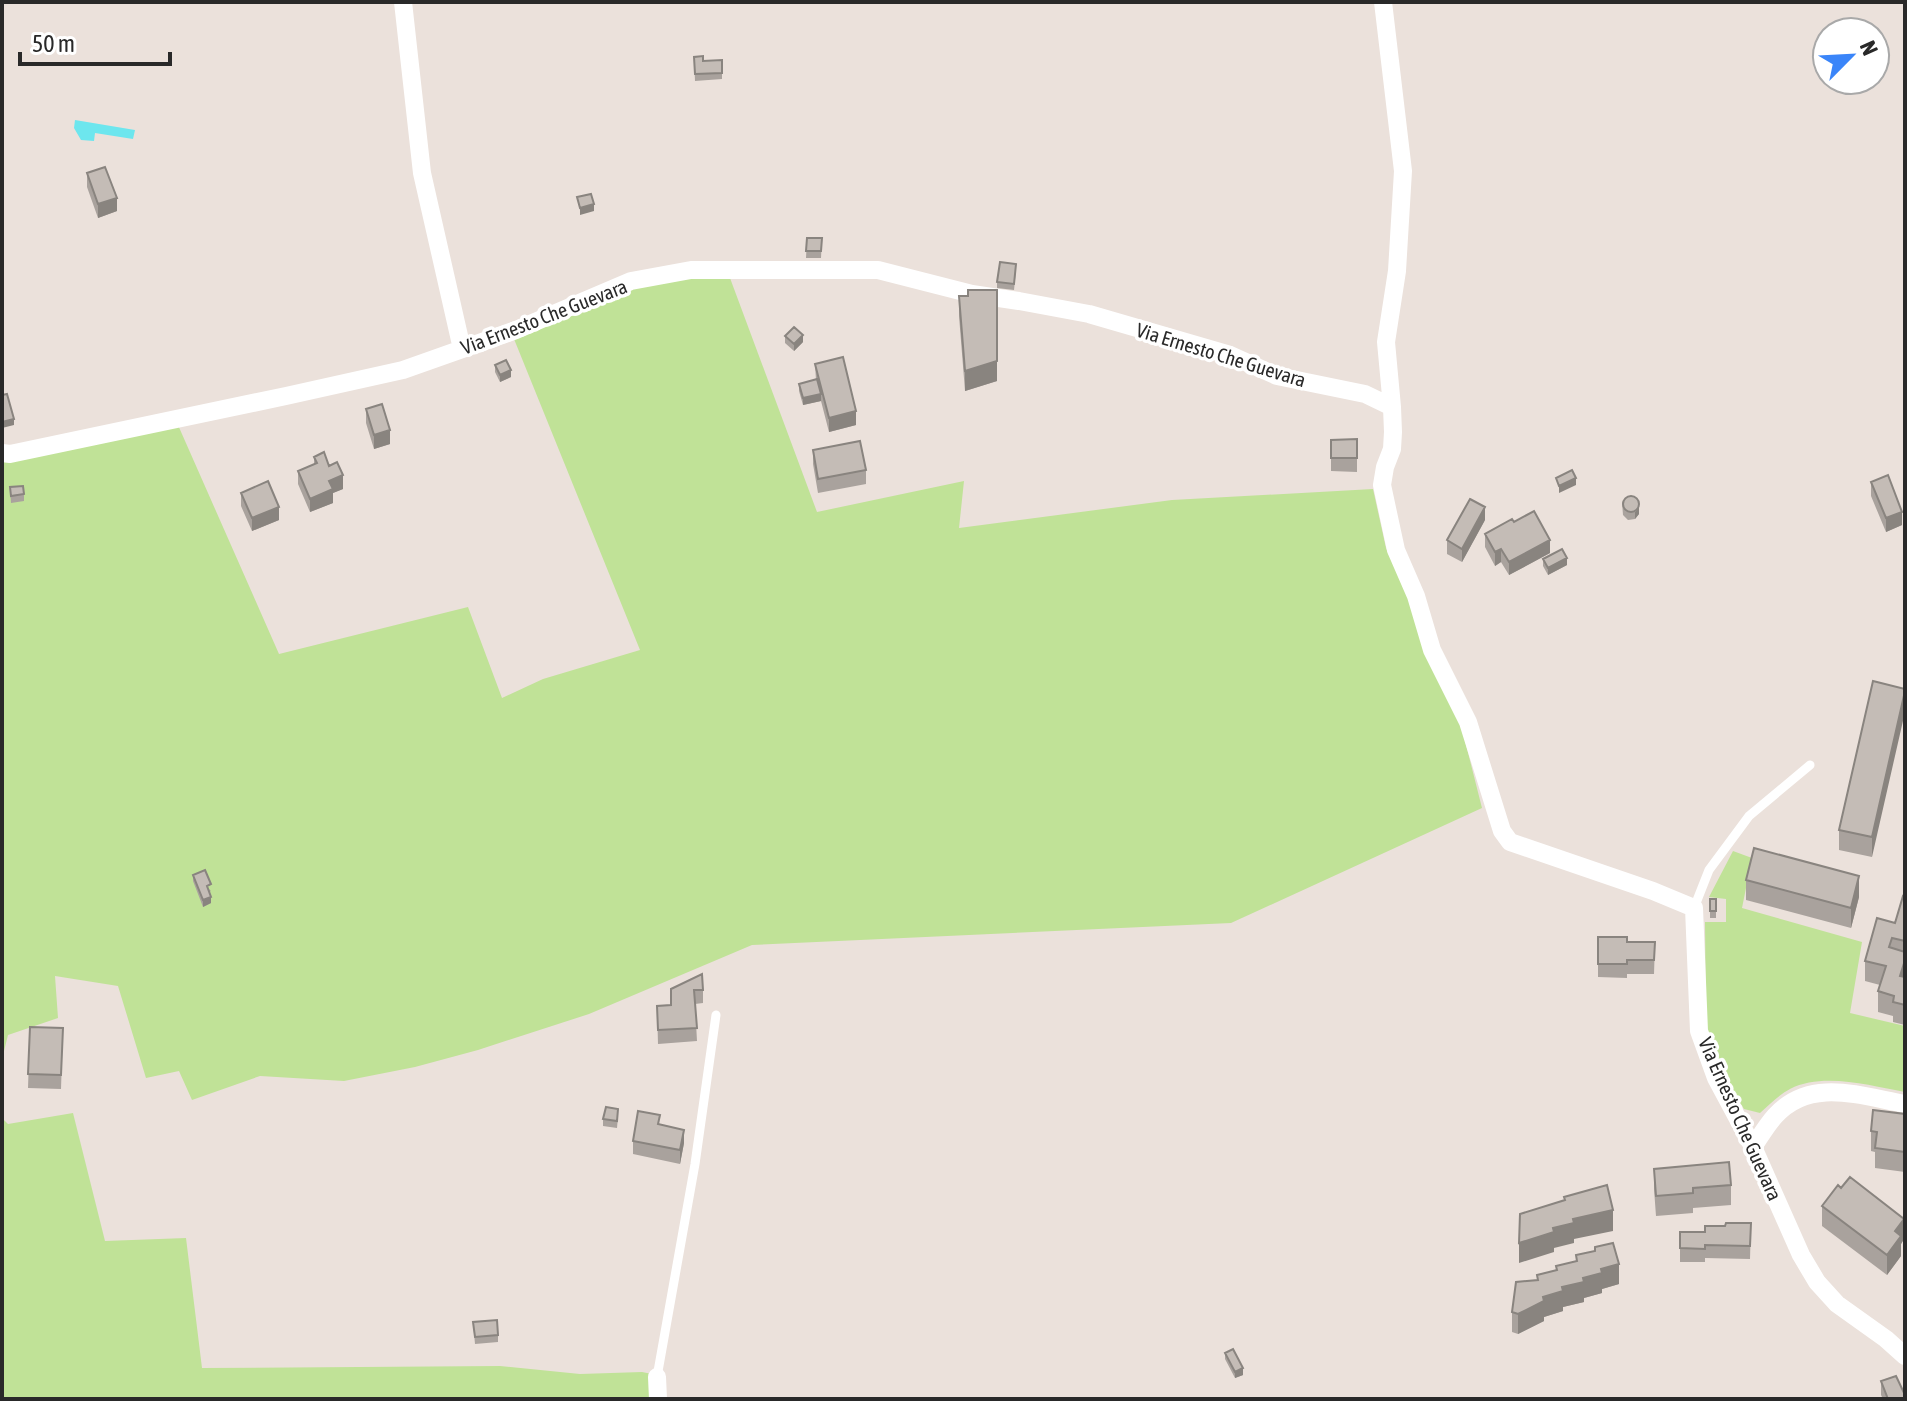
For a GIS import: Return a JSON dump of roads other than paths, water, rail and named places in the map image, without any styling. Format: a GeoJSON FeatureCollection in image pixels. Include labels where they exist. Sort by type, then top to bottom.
{"type":"FeatureCollection","features":[{"type":"Feature","properties":{"kind":"street"},"geometry":{"type":"LineString","coordinates":[[403,2],[422,173],[462,349]]}},
{"type":"Feature","properties":{"kind":"street"},"geometry":{"type":"LineString","coordinates":[[1383,2],[1403,171],[1397,271],[1386,342],[1392,449],[1382,485],[1396,550],[1416,596],[1432,650],[1468,722],[1502,831],[1510,842],[1694,908]]}},
{"type":"Feature","properties":{"kind":"street","name":"Via Ernesto Che Guevara"},"geometry":{"type":"LineString","coordinates":[[2,453],[10,454],[403,370],[516,330],[631,281],[691,270],[878,270],[972,294],[1089,314],[1230,355],[1277,376],[1365,394],[1392,407]]}},
{"type":"Feature","properties":{"kind":"street","name":"Via Ernesto Che Guevara"},"geometry":{"type":"LineString","coordinates":[[1694,908],[1699,1031],[1716,1078],[1753,1147],[1801,1255],[1817,1282],[1837,1304],[1905,1356]]}},
{"type":"Feature","properties":{"kind":"street"},"geometry":{"type":"LineString","coordinates":[[1753,1147],[1774,1117],[1791,1101],[1811,1094],[1830,1091],[1905,1104]]}},
{"type":"Feature","properties":{"kind":"street"},"geometry":{"type":"LineString","coordinates":[[657,1377],[658,1399]]}},
{"type":"Feature","properties":{"kind":"lane"},"geometry":{"type":"LineString","coordinates":[[1694,908],[1709,870],[1749,816],[1810,765]]}},
{"type":"Feature","properties":{"kind":"lane"},"geometry":{"type":"LineString","coordinates":[[657,1377],[695,1164],[716,1015]]}},
{"type":"Feature","properties":{"kind":"water"},"geometry":{"type":"Polygon","coordinates":[[[75,120],[135,130],[133,139],[95,133],[94,141],[81,140],[74,128],[75,120]]]}}]}
